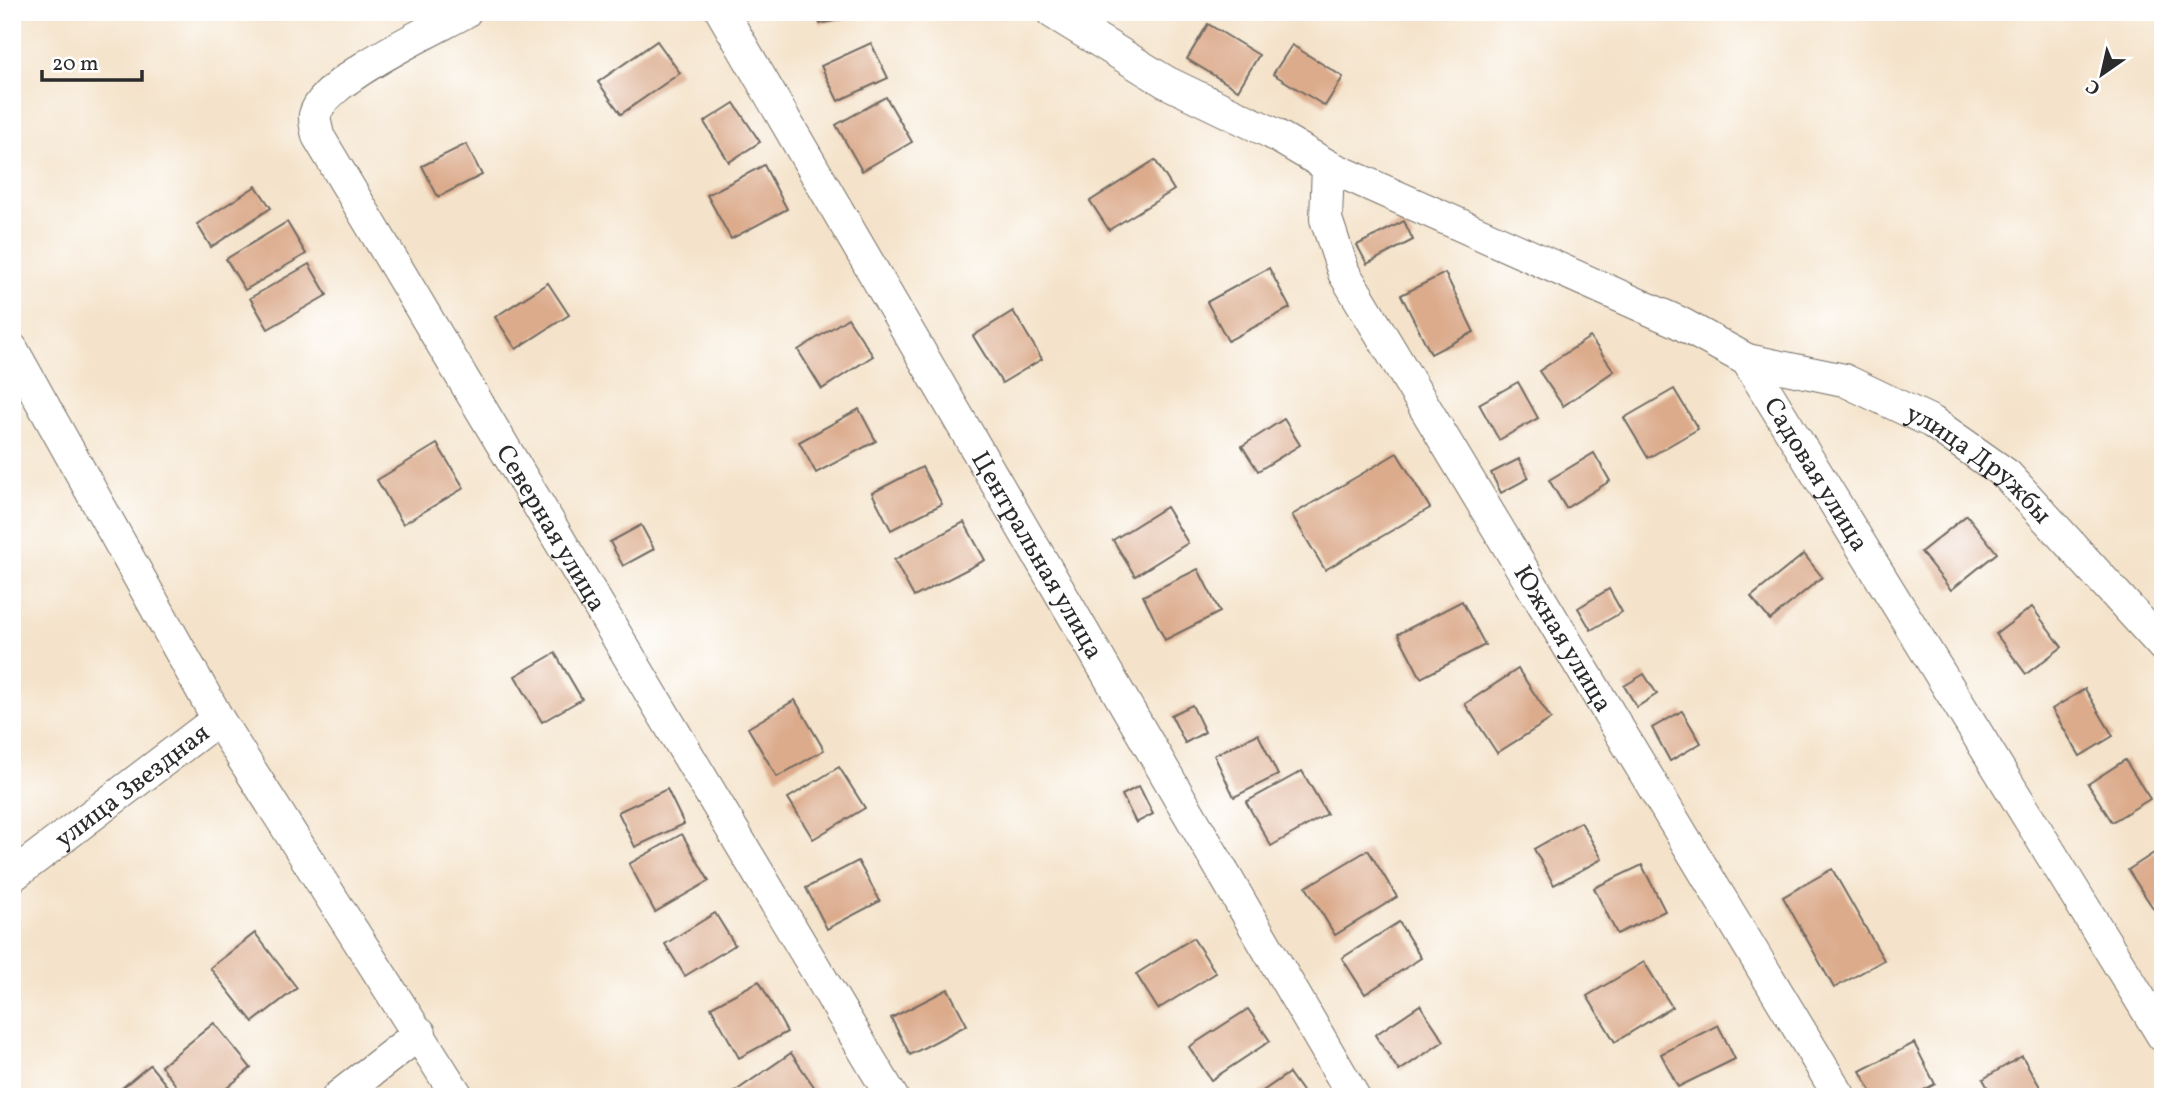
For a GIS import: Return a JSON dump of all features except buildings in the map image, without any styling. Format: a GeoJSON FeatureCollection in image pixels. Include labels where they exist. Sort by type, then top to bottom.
{"type":"FeatureCollection","features":[{"type":"Feature","properties":{"kind":"street","name":"Северная улица"},"geometry":{"type":"LineString","coordinates":[[465,12],[345,78],[326,95],[315,115],[318,136],[892,1097]]}},
{"type":"Feature","properties":{"kind":"street","name":"Центральная улица"},"geometry":{"type":"LineString","coordinates":[[722,12],[1354,1097]]}},
{"type":"Feature","properties":{"kind":"street","name":"Садовая улица"},"geometry":{"type":"LineString","coordinates":[[1052,12],[1166,82],[1272,133],[1328,166],[1678,322],[1747,360],[2163,1036]]}},
{"type":"Feature","properties":{"kind":"street","name":"Южная улица"},"geometry":{"type":"LineString","coordinates":[[1328,166],[1326,219],[1344,273],[1840,1097]]}},
{"type":"Feature","properties":{"kind":"street"},"geometry":{"type":"LineString","coordinates":[[12,349],[218,719],[420,1033],[458,1097]]}},
{"type":"Feature","properties":{"kind":"street","name":"улица Дружбы"},"geometry":{"type":"LineString","coordinates":[[1747,360],[1844,380],[1932,422],[2007,475],[2163,646]]}},
{"type":"Feature","properties":{"kind":"street","name":"улица Звездная"},"geometry":{"type":"LineString","coordinates":[[12,876],[218,719]]}},
{"type":"Feature","properties":{"kind":"street"},"geometry":{"type":"LineString","coordinates":[[338,1097],[420,1033]]}}]}
